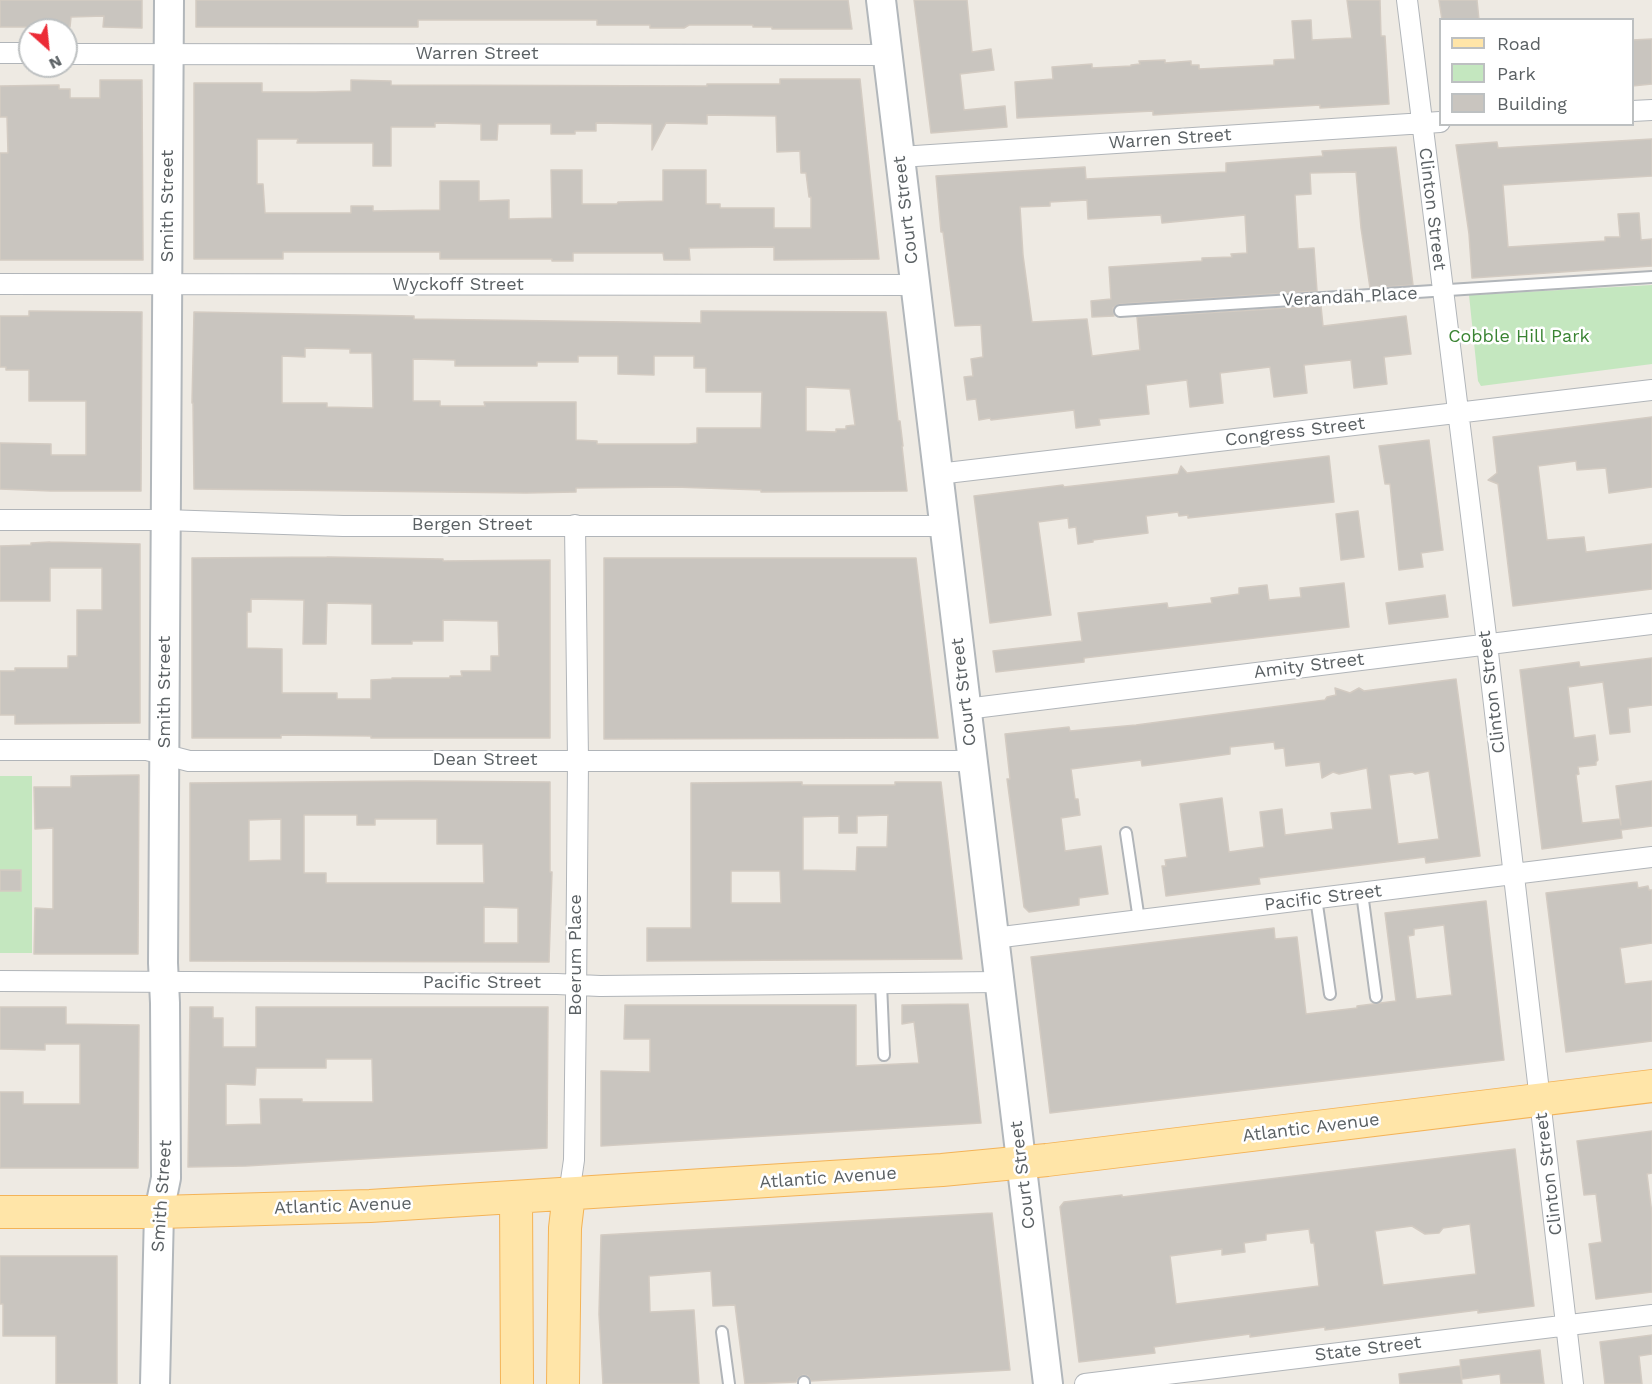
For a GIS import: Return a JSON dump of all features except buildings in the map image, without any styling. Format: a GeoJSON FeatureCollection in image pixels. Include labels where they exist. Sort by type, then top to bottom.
{"type":"FeatureCollection","features":[{"type":"Feature","properties":{"kind":"main road","name":"Atlantic Avenue"},"geometry":{"type":"LineString","coordinates":[[0,1212],[159,1212],[370,1206],[795,1181],[1021,1163],[1652,1086]]}},
{"type":"Feature","properties":{"kind":"main road","name":"Boerum Place"},"geometry":{"type":"LineString","coordinates":[[563,1384],[565,1228],[569,1194]]}},
{"type":"Feature","properties":{"kind":"main road"},"geometry":{"type":"LineString","coordinates":[[516,1197],[517,1384]]}},
{"type":"Feature","properties":{"kind":"street","name":"Smith Street"},"geometry":{"type":"LineString","coordinates":[[155,1384],[159,1212],[166,1178],[165,520],[169,0]]}},
{"type":"Feature","properties":{"kind":"street","name":"Court Street"},"geometry":{"type":"LineString","coordinates":[[881,0],[1048,1384]]}},
{"type":"Feature","properties":{"kind":"street","name":"Clinton Street"},"geometry":{"type":"LineString","coordinates":[[1407,0],[1431,123],[1443,291],[1487,644],[1573,1384]]}},
{"type":"Feature","properties":{"kind":"street"},"geometry":{"type":"LineString","coordinates":[[0,53],[18,54]]}},
{"type":"Feature","properties":{"kind":"street","name":"Warren Street"},"geometry":{"type":"LineString","coordinates":[[78,54],[888,54]]}},
{"type":"Feature","properties":{"kind":"street"},"geometry":{"type":"LineString","coordinates":[[1634,111],[1652,110]]}},
{"type":"Feature","properties":{"kind":"street","name":"Warren Street"},"geometry":{"type":"LineString","coordinates":[[900,157],[1431,123]]}},
{"type":"Feature","properties":{"kind":"street","name":"Wyckoff Street"},"geometry":{"type":"LineString","coordinates":[[0,285],[915,285]]}},
{"type":"Feature","properties":{"kind":"street","name":"Congress Street"},"geometry":{"type":"LineString","coordinates":[[938,474],[1652,390]]}},
{"type":"Feature","properties":{"kind":"street","name":"Bergen Street"},"geometry":{"type":"LineString","coordinates":[[0,520],[165,520],[343,526],[944,526]]}},
{"type":"Feature","properties":{"kind":"street","name":"Boerum Place"},"geometry":{"type":"LineString","coordinates":[[569,1194],[574,1160],[576,985],[578,760],[576,525]]}},
{"type":"Feature","properties":{"kind":"street","name":"Amity Street"},"geometry":{"type":"LineString","coordinates":[[966,709],[1652,624]]}},
{"type":"Feature","properties":{"kind":"street","name":"Dean Street"},"geometry":{"type":"LineString","coordinates":[[0,750],[147,750],[189,761],[972,761]]}},
{"type":"Feature","properties":{"kind":"street","name":"Pacific Street"},"geometry":{"type":"LineString","coordinates":[[994,938],[1652,857]]}},
{"type":"Feature","properties":{"kind":"street","name":"Pacific Street"},"geometry":{"type":"LineString","coordinates":[[0,981],[576,985],[999,982]]}},
{"type":"Feature","properties":{"kind":"street","name":"State Street"},"geometry":{"type":"LineString","coordinates":[[1084,1384],[1652,1315]]}},
{"type":"Feature","properties":{"kind":"lane","name":"Verandah Place"},"geometry":{"type":"LineString","coordinates":[[1120,311],[1652,277]]}},
{"type":"Feature","properties":{"kind":"lane"},"geometry":{"type":"LineString","coordinates":[[1126,832],[1139,920]]}},
{"type":"Feature","properties":{"kind":"lane"},"geometry":{"type":"LineString","coordinates":[[1362,893],[1376,997]]}},
{"type":"Feature","properties":{"kind":"lane"},"geometry":{"type":"LineString","coordinates":[[1316,898],[1330,994]]}},
{"type":"Feature","properties":{"kind":"lane"},"geometry":{"type":"LineString","coordinates":[[881,984],[884,1055]]}},
{"type":"Feature","properties":{"kind":"lane"},"geometry":{"type":"LineString","coordinates":[[722,1332],[729,1384]]}},
{"type":"Feature","properties":{"kind":"green space","name":"Cobble Hill Park"},"geometry":{"type":"Polygon","coordinates":[[[1652,285],[1652,364],[1481,386],[1478,381],[1469,295],[1652,285]]]}},
{"type":"Feature","properties":{"kind":"green space"},"geometry":{"type":"Polygon","coordinates":[[[0,776],[32,776],[32,953],[0,953],[0,776]]]}}]}
